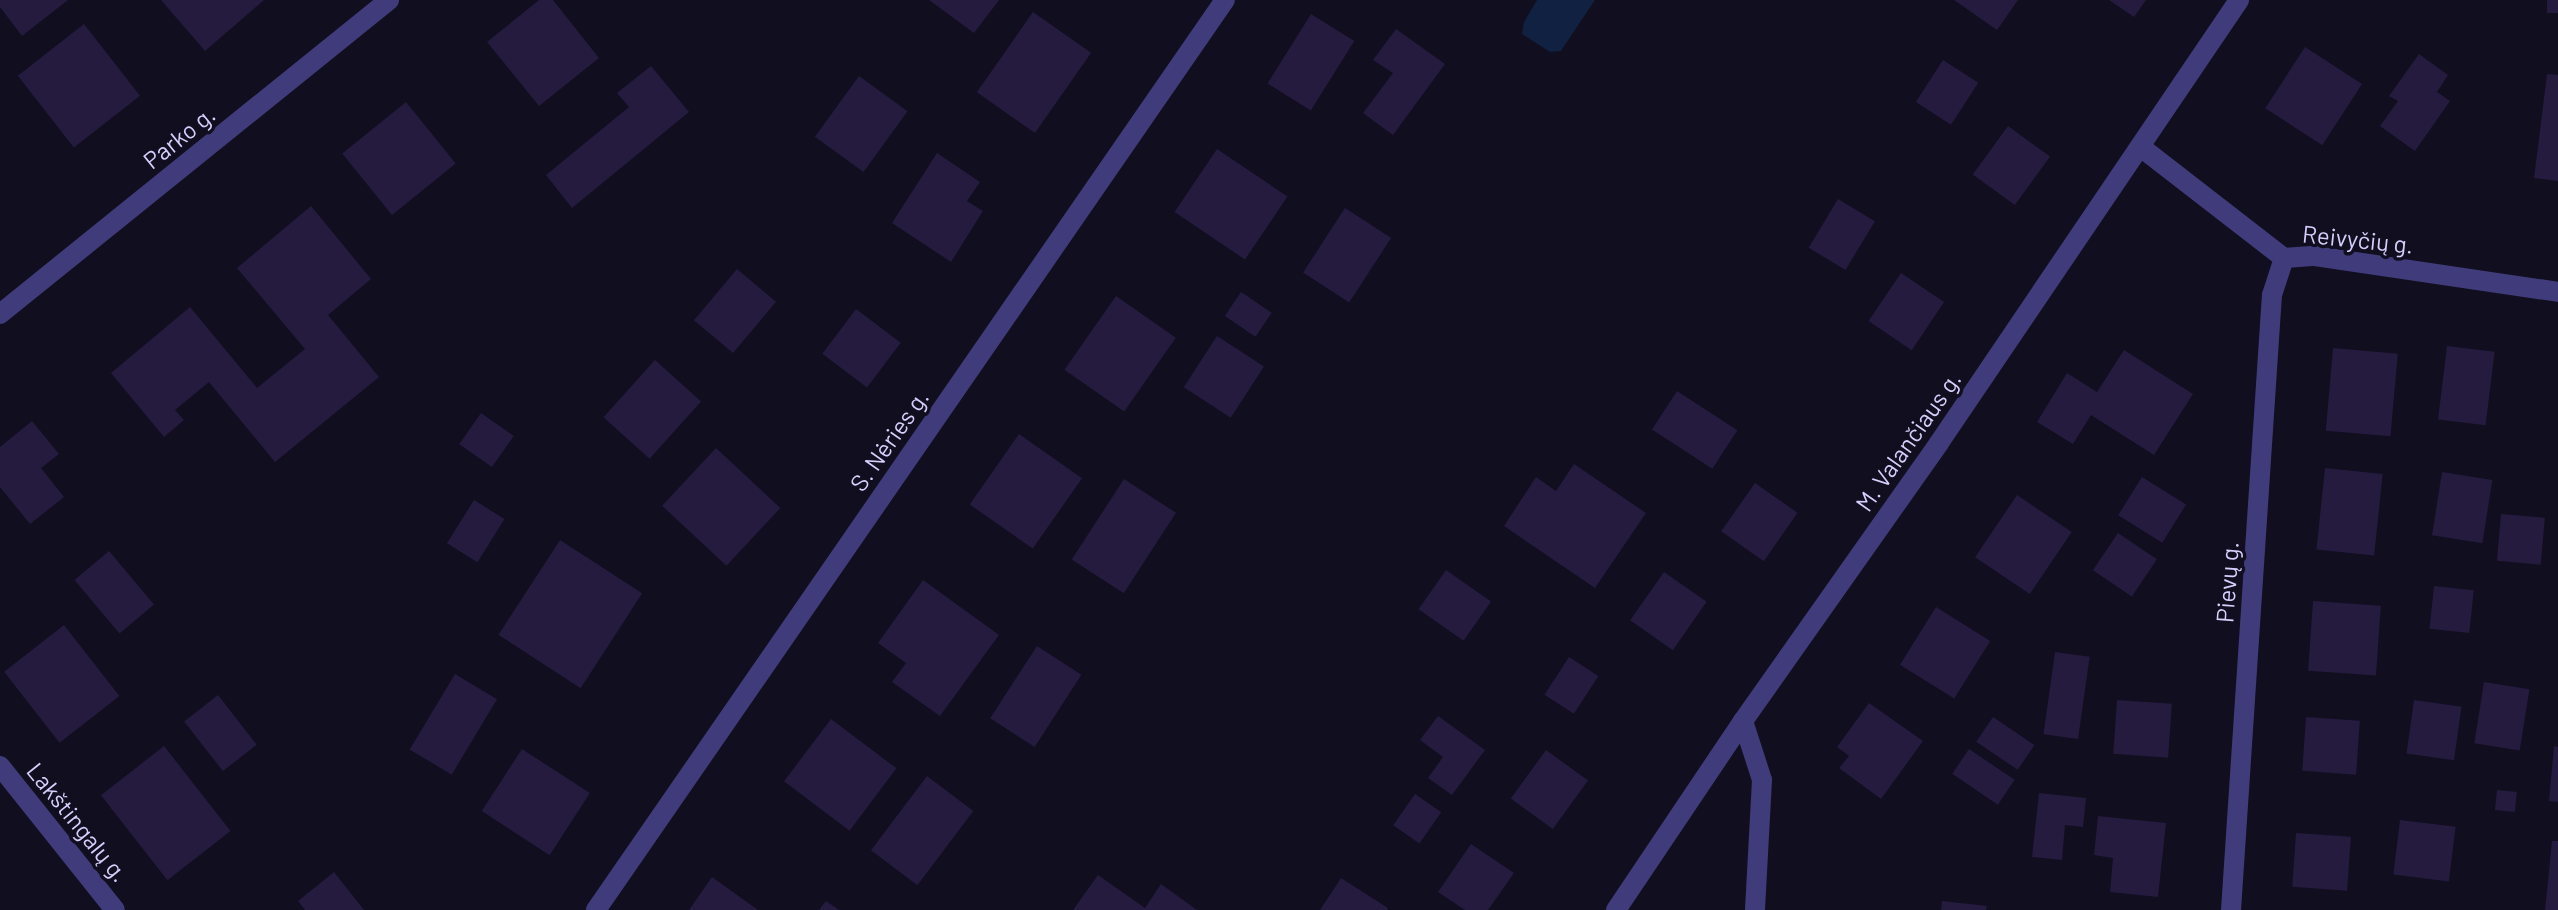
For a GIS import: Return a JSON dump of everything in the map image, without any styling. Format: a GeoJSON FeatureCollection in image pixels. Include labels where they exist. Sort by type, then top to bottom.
{"type":"FeatureCollection","features":[{"type":"Feature","properties":{"kind":"street","name":"Parko g."},"geometry":{"type":"LineString","coordinates":[[0,314],[389,0]]}},
{"type":"Feature","properties":{"kind":"street","name":"S. Nėries g."},"geometry":{"type":"LineString","coordinates":[[596,910],[1225,0]]}},
{"type":"Feature","properties":{"kind":"street","name":"M. Valančiaus g."},"geometry":{"type":"LineString","coordinates":[[1616,910],[1743,721],[2142,148],[2239,0]]}},
{"type":"Feature","properties":{"kind":"street","name":"Reivyčių g."},"geometry":{"type":"LineString","coordinates":[[2142,148],[2284,258],[2315,256],[2558,292]]}},
{"type":"Feature","properties":{"kind":"street","name":"Pievų g."},"geometry":{"type":"LineString","coordinates":[[2231,910],[2272,295],[2284,258]]}},
{"type":"Feature","properties":{"kind":"street"},"geometry":{"type":"LineString","coordinates":[[1743,721],[1762,780],[1755,910]]}},
{"type":"Feature","properties":{"kind":"street","name":"Lakštingalų g."},"geometry":{"type":"LineString","coordinates":[[0,766],[115,910]]}},
{"type":"Feature","properties":{"kind":"water"},"geometry":{"type":"Polygon","coordinates":[[[1537,0],[1595,0],[1561,51],[1550,52],[1522,34],[1524,22],[1537,0]]]}},
{"type":"Feature","properties":{"kind":"building"},"geometry":{"type":"Polygon","coordinates":[[[0,0],[68,0],[22,36],[0,7],[0,0]]]}},
{"type":"Feature","properties":{"kind":"building"},"geometry":{"type":"Polygon","coordinates":[[[161,0],[264,0],[205,51],[161,0]]]}},
{"type":"Feature","properties":{"kind":"building"},"geometry":{"type":"Polygon","coordinates":[[[539,0],[553,0],[599,58],[539,106],[487,42],[539,0]]]}},
{"type":"Feature","properties":{"kind":"building"},"geometry":{"type":"Polygon","coordinates":[[[929,0],[999,0],[974,33],[929,0]]]}},
{"type":"Feature","properties":{"kind":"building"},"geometry":{"type":"Polygon","coordinates":[[[1954,0],[2018,0],[1997,30],[1954,0]]]}},
{"type":"Feature","properties":{"kind":"building"},"geometry":{"type":"Polygon","coordinates":[[[2109,0],[2146,0],[2134,17],[2109,0]]]}},
{"type":"Feature","properties":{"kind":"building"},"geometry":{"type":"Polygon","coordinates":[[[2547,0],[2558,0],[2558,13],[2547,13],[2547,0]]]}},
{"type":"Feature","properties":{"kind":"building"},"geometry":{"type":"Polygon","coordinates":[[[1033,12],[1091,53],[1035,133],[977,92],[1033,12]]]}},
{"type":"Feature","properties":{"kind":"building"},"geometry":{"type":"Polygon","coordinates":[[[1311,14],[1354,41],[1311,111],[1268,84],[1311,14]]]}},
{"type":"Feature","properties":{"kind":"building"},"geometry":{"type":"Polygon","coordinates":[[[84,24],[140,96],[74,147],[18,76],[84,24]]]}},
{"type":"Feature","properties":{"kind":"building"},"geometry":{"type":"Polygon","coordinates":[[[1396,29],[1445,64],[1393,135],[1363,113],[1393,73],[1373,60],[1396,29]]]}},
{"type":"Feature","properties":{"kind":"building"},"geometry":{"type":"Polygon","coordinates":[[[2305,47],[2362,84],[2322,145],[2265,108],[2305,47]]]}},
{"type":"Feature","properties":{"kind":"building"},"geometry":{"type":"Polygon","coordinates":[[[2419,54],[2448,75],[2437,92],[2450,101],[2415,151],[2380,126],[2398,101],[2389,96],[2419,54]]]}},
{"type":"Feature","properties":{"kind":"building"},"geometry":{"type":"Polygon","coordinates":[[[1943,60],[1978,83],[1951,125],[1916,102],[1943,60]]]}},
{"type":"Feature","properties":{"kind":"building"},"geometry":{"type":"Polygon","coordinates":[[[651,66],[689,112],[572,208],[546,175],[629,107],[617,93],[651,66]]]}},
{"type":"Feature","properties":{"kind":"building"},"geometry":{"type":"Polygon","coordinates":[[[2547,74],[2558,75],[2558,181],[2534,178],[2547,74]]]}},
{"type":"Feature","properties":{"kind":"building"},"geometry":{"type":"Polygon","coordinates":[[[859,76],[908,111],[863,172],[815,137],[859,76]]]}},
{"type":"Feature","properties":{"kind":"building"},"geometry":{"type":"Polygon","coordinates":[[[406,102],[456,163],[392,215],[342,154],[406,102]]]}},
{"type":"Feature","properties":{"kind":"building"},"geometry":{"type":"Polygon","coordinates":[[[2008,126],[2050,157],[2015,205],[1973,175],[2008,126]]]}},
{"type":"Feature","properties":{"kind":"building"},"geometry":{"type":"Polygon","coordinates":[[[1217,149],[1287,197],[1245,260],[1175,212],[1217,149]]]}},
{"type":"Feature","properties":{"kind":"building"},"geometry":{"type":"Polygon","coordinates":[[[937,153],[980,182],[967,201],[983,211],[951,262],[892,223],[937,153]]]}},
{"type":"Feature","properties":{"kind":"building"},"geometry":{"type":"Polygon","coordinates":[[[1838,199],[1875,221],[1846,270],[1809,248],[1838,199]]]}},
{"type":"Feature","properties":{"kind":"building"},"geometry":{"type":"Polygon","coordinates":[[[311,206],[371,279],[328,315],[379,377],[275,462],[209,382],[175,410],[184,420],[164,437],[111,373],[190,307],[257,388],[305,349],[237,268],[311,206]]]}},
{"type":"Feature","properties":{"kind":"building"},"geometry":{"type":"Polygon","coordinates":[[[1345,208],[1391,238],[1349,303],[1303,273],[1345,208]]]}},
{"type":"Feature","properties":{"kind":"building"},"geometry":{"type":"Polygon","coordinates":[[[737,269],[776,302],[733,353],[694,320],[737,269]]]}},
{"type":"Feature","properties":{"kind":"building"},"geometry":{"type":"Polygon","coordinates":[[[1901,273],[1944,302],[1912,350],[1869,321],[1901,273]]]}},
{"type":"Feature","properties":{"kind":"building"},"geometry":{"type":"Polygon","coordinates":[[[1241,292],[1272,313],[1255,337],[1225,316],[1241,292]]]}},
{"type":"Feature","properties":{"kind":"building"},"geometry":{"type":"Polygon","coordinates":[[[1116,296],[1176,338],[1124,412],[1064,370],[1116,296]]]}},
{"type":"Feature","properties":{"kind":"building"},"geometry":{"type":"Polygon","coordinates":[[[856,309],[901,343],[867,387],[822,354],[856,309]]]}},
{"type":"Feature","properties":{"kind":"building"},"geometry":{"type":"Polygon","coordinates":[[[1217,336],[1264,366],[1231,418],[1184,387],[1217,336]]]}},
{"type":"Feature","properties":{"kind":"building"},"geometry":{"type":"Polygon","coordinates":[[[2447,346],[2495,352],[2486,425],[2438,419],[2447,346]]]}},
{"type":"Feature","properties":{"kind":"building"},"geometry":{"type":"Polygon","coordinates":[[[2333,348],[2398,354],[2391,436],[2326,431],[2333,348]]]}},
{"type":"Feature","properties":{"kind":"building"},"geometry":{"type":"Polygon","coordinates":[[[2124,350],[2193,394],[2154,455],[2091,415],[2073,444],[2037,422],[2067,373],[2097,392],[2124,350]]]}},
{"type":"Feature","properties":{"kind":"building"},"geometry":{"type":"Polygon","coordinates":[[[655,360],[701,401],[650,459],[603,417],[655,360]]]}},
{"type":"Feature","properties":{"kind":"building"},"geometry":{"type":"Polygon","coordinates":[[[1677,391],[1737,430],[1712,469],[1652,430],[1677,391]]]}},
{"type":"Feature","properties":{"kind":"building"},"geometry":{"type":"Polygon","coordinates":[[[481,413],[514,436],[492,467],[459,444],[481,413]]]}},
{"type":"Feature","properties":{"kind":"building"},"geometry":{"type":"Polygon","coordinates":[[[32,421],[59,454],[41,468],[64,497],[30,524],[0,487],[0,447],[32,421]]]}},
{"type":"Feature","properties":{"kind":"building"},"geometry":{"type":"Polygon","coordinates":[[[1019,434],[1082,478],[1033,549],[970,504],[1019,434]]]}},
{"type":"Feature","properties":{"kind":"building"},"geometry":{"type":"Polygon","coordinates":[[[716,448],[780,508],[726,566],[662,506],[716,448]]]}},
{"type":"Feature","properties":{"kind":"building"},"geometry":{"type":"Polygon","coordinates":[[[1574,464],[1646,513],[1595,588],[1504,526],[1536,477],[1556,491],[1574,464]]]}},
{"type":"Feature","properties":{"kind":"building"},"geometry":{"type":"Polygon","coordinates":[[[2325,468],[2383,474],[2374,556],[2316,550],[2325,468]]]}},
{"type":"Feature","properties":{"kind":"building"},"geometry":{"type":"Polygon","coordinates":[[[2442,472],[2492,480],[2482,543],[2432,535],[2442,472]]]}},
{"type":"Feature","properties":{"kind":"building"},"geometry":{"type":"Polygon","coordinates":[[[2142,477],[2186,505],[2162,543],[2118,515],[2142,477]]]}},
{"type":"Feature","properties":{"kind":"building"},"geometry":{"type":"Polygon","coordinates":[[[1124,479],[1176,513],[1124,593],[1072,560],[1124,479]]]}},
{"type":"Feature","properties":{"kind":"building"},"geometry":{"type":"Polygon","coordinates":[[[1755,483],[1798,513],[1764,561],[1721,531],[1755,483]]]}},
{"type":"Feature","properties":{"kind":"building"},"geometry":{"type":"Polygon","coordinates":[[[2017,495],[2072,532],[2030,594],[1975,557],[2017,495]]]}},
{"type":"Feature","properties":{"kind":"building"},"geometry":{"type":"Polygon","coordinates":[[[474,500],[505,519],[478,562],[447,543],[474,500]]]}},
{"type":"Feature","properties":{"kind":"building"},"geometry":{"type":"Polygon","coordinates":[[[2501,514],[2545,518],[2541,565],[2497,561],[2501,514]]]}},
{"type":"Feature","properties":{"kind":"building"},"geometry":{"type":"Polygon","coordinates":[[[2118,533],[2157,559],[2132,597],[2093,570],[2118,533]]]}},
{"type":"Feature","properties":{"kind":"building"},"geometry":{"type":"Polygon","coordinates":[[[560,540],[642,593],[581,688],[498,635],[560,540]]]}},
{"type":"Feature","properties":{"kind":"building"},"geometry":{"type":"Polygon","coordinates":[[[109,551],[154,605],[120,634],[75,580],[109,551]]]}},
{"type":"Feature","properties":{"kind":"building"},"geometry":{"type":"Polygon","coordinates":[[[1446,570],[1491,602],[1464,641],[1418,609],[1446,570]]]}},
{"type":"Feature","properties":{"kind":"building"},"geometry":{"type":"Polygon","coordinates":[[[1664,572],[1707,602],[1673,650],[1630,620],[1664,572]]]}},
{"type":"Feature","properties":{"kind":"building"},"geometry":{"type":"Polygon","coordinates":[[[923,580],[999,635],[940,716],[892,682],[906,663],[878,643],[923,580]]]}},
{"type":"Feature","properties":{"kind":"building"},"geometry":{"type":"Polygon","coordinates":[[[2434,586],[2474,590],[2469,633],[2430,629],[2434,586]]]}},
{"type":"Feature","properties":{"kind":"building"},"geometry":{"type":"Polygon","coordinates":[[[2313,601],[2381,606],[2376,676],[2308,671],[2313,601]]]}},
{"type":"Feature","properties":{"kind":"building"},"geometry":{"type":"Polygon","coordinates":[[[1936,607],[1990,641],[1954,699],[1900,665],[1936,607]]]}},
{"type":"Feature","properties":{"kind":"building"},"geometry":{"type":"Polygon","coordinates":[[[64,625],[119,696],[60,743],[4,672],[64,625]]]}},
{"type":"Feature","properties":{"kind":"building"},"geometry":{"type":"Polygon","coordinates":[[[1037,646],[1081,675],[1035,747],[990,718],[1037,646]]]}},
{"type":"Feature","properties":{"kind":"building"},"geometry":{"type":"Polygon","coordinates":[[[2055,652],[2090,657],[2078,739],[2043,734],[2055,652]]]}},
{"type":"Feature","properties":{"kind":"building"},"geometry":{"type":"Polygon","coordinates":[[[1569,657],[1598,676],[1574,714],[1544,695],[1569,657]]]}},
{"type":"Feature","properties":{"kind":"building"},"geometry":{"type":"Polygon","coordinates":[[[455,674],[497,699],[452,775],[410,749],[455,674]]]}},
{"type":"Feature","properties":{"kind":"building"},"geometry":{"type":"Polygon","coordinates":[[[2484,682],[2529,689],[2520,750],[2474,743],[2484,682]]]}},
{"type":"Feature","properties":{"kind":"building"},"geometry":{"type":"Polygon","coordinates":[[[218,695],[257,745],[223,771],[184,721],[218,695]]]}},
{"type":"Feature","properties":{"kind":"building"},"geometry":{"type":"Polygon","coordinates":[[[2117,700],[2172,704],[2168,758],[2113,754],[2117,700]]]}},
{"type":"Feature","properties":{"kind":"building"},"geometry":{"type":"Polygon","coordinates":[[[2414,700],[2462,707],[2454,760],[2406,753],[2414,700]]]}},
{"type":"Feature","properties":{"kind":"building"},"geometry":{"type":"Polygon","coordinates":[[[1869,703],[1923,741],[1881,799],[1839,768],[1849,756],[1837,747],[1869,703]]]}},
{"type":"Feature","properties":{"kind":"building"},"geometry":{"type":"Polygon","coordinates":[[[1438,716],[1485,750],[1452,795],[1428,778],[1443,757],[1420,740],[1438,716]]]}},
{"type":"Feature","properties":{"kind":"building"},"geometry":{"type":"Polygon","coordinates":[[[1993,717],[2034,745],[2018,770],[1976,742],[1993,717]]]}},
{"type":"Feature","properties":{"kind":"building"},"geometry":{"type":"Polygon","coordinates":[[[2306,717],[2360,721],[2356,775],[2302,771],[2306,717]]]}},
{"type":"Feature","properties":{"kind":"building"},"geometry":{"type":"Polygon","coordinates":[[[831,719],[896,768],[850,831],[784,781],[831,719]]]}},
{"type":"Feature","properties":{"kind":"building"},"geometry":{"type":"Polygon","coordinates":[[[164,746],[230,831],[167,880],[101,795],[164,746]]]}},
{"type":"Feature","properties":{"kind":"building"},"geometry":{"type":"Polygon","coordinates":[[[2554,746],[2558,747],[2558,802],[2549,801],[2554,746]]]}},
{"type":"Feature","properties":{"kind":"building"},"geometry":{"type":"Polygon","coordinates":[[[522,749],[590,793],[550,855],[482,811],[522,749]]]}},
{"type":"Feature","properties":{"kind":"building"},"geometry":{"type":"Polygon","coordinates":[[[1969,749],[2015,780],[1998,805],[1952,774],[1969,749]]]}},
{"type":"Feature","properties":{"kind":"building"},"geometry":{"type":"Polygon","coordinates":[[[1546,750],[1588,781],[1553,829],[1511,799],[1546,750]]]}},
{"type":"Feature","properties":{"kind":"building"},"geometry":{"type":"Polygon","coordinates":[[[927,776],[973,811],[917,885],[871,850],[927,776]]]}},
{"type":"Feature","properties":{"kind":"building"},"geometry":{"type":"Polygon","coordinates":[[[2497,790],[2517,792],[2515,812],[2495,810],[2497,790]]]}},
{"type":"Feature","properties":{"kind":"building"},"geometry":{"type":"Polygon","coordinates":[[[2039,793],[2086,798],[2083,827],[2065,825],[2062,860],[2032,857],[2039,793]]]}},
{"type":"Feature","properties":{"kind":"building"},"geometry":{"type":"Polygon","coordinates":[[[1415,794],[1441,812],[1419,843],[1393,825],[1415,794]]]}},
{"type":"Feature","properties":{"kind":"building"},"geometry":{"type":"Polygon","coordinates":[[[2098,816],[2166,823],[2158,897],[2110,892],[2113,858],[2094,855],[2098,816]]]}},
{"type":"Feature","properties":{"kind":"building"},"geometry":{"type":"Polygon","coordinates":[[[2400,820],[2456,827],[2449,881],[2393,875],[2400,820]]]}},
{"type":"Feature","properties":{"kind":"building"},"geometry":{"type":"Polygon","coordinates":[[[2296,833],[2351,837],[2347,891],[2292,887],[2296,833]]]}},
{"type":"Feature","properties":{"kind":"building"},"geometry":{"type":"Polygon","coordinates":[[[2552,841],[2558,841],[2558,910],[2545,910],[2552,841]]]}},
{"type":"Feature","properties":{"kind":"building"},"geometry":{"type":"Polygon","coordinates":[[[1471,844],[1514,873],[1488,910],[1465,910],[1438,892],[1471,844]]]}},
{"type":"Feature","properties":{"kind":"building"},"geometry":{"type":"Polygon","coordinates":[[[334,872],[364,910],[305,910],[298,901],[334,872]]]}},
{"type":"Feature","properties":{"kind":"building"},"geometry":{"type":"Polygon","coordinates":[[[1098,875],[1145,908],[1161,884],[1197,910],[1073,910],[1098,875]]]}},
{"type":"Feature","properties":{"kind":"building"},"geometry":{"type":"Polygon","coordinates":[[[712,877],[758,910],[689,910],[712,877]]]}},
{"type":"Feature","properties":{"kind":"building"},"geometry":{"type":"Polygon","coordinates":[[[1341,878],[1388,908],[1387,910],[1320,910],[1341,878]]]}},
{"type":"Feature","properties":{"kind":"building"},"geometry":{"type":"Polygon","coordinates":[[[826,901],[839,910],[819,910],[826,901]]]}},
{"type":"Feature","properties":{"kind":"building"},"geometry":{"type":"Polygon","coordinates":[[[1942,901],[1987,906],[1986,910],[1941,910],[1942,901]]]}}]}
